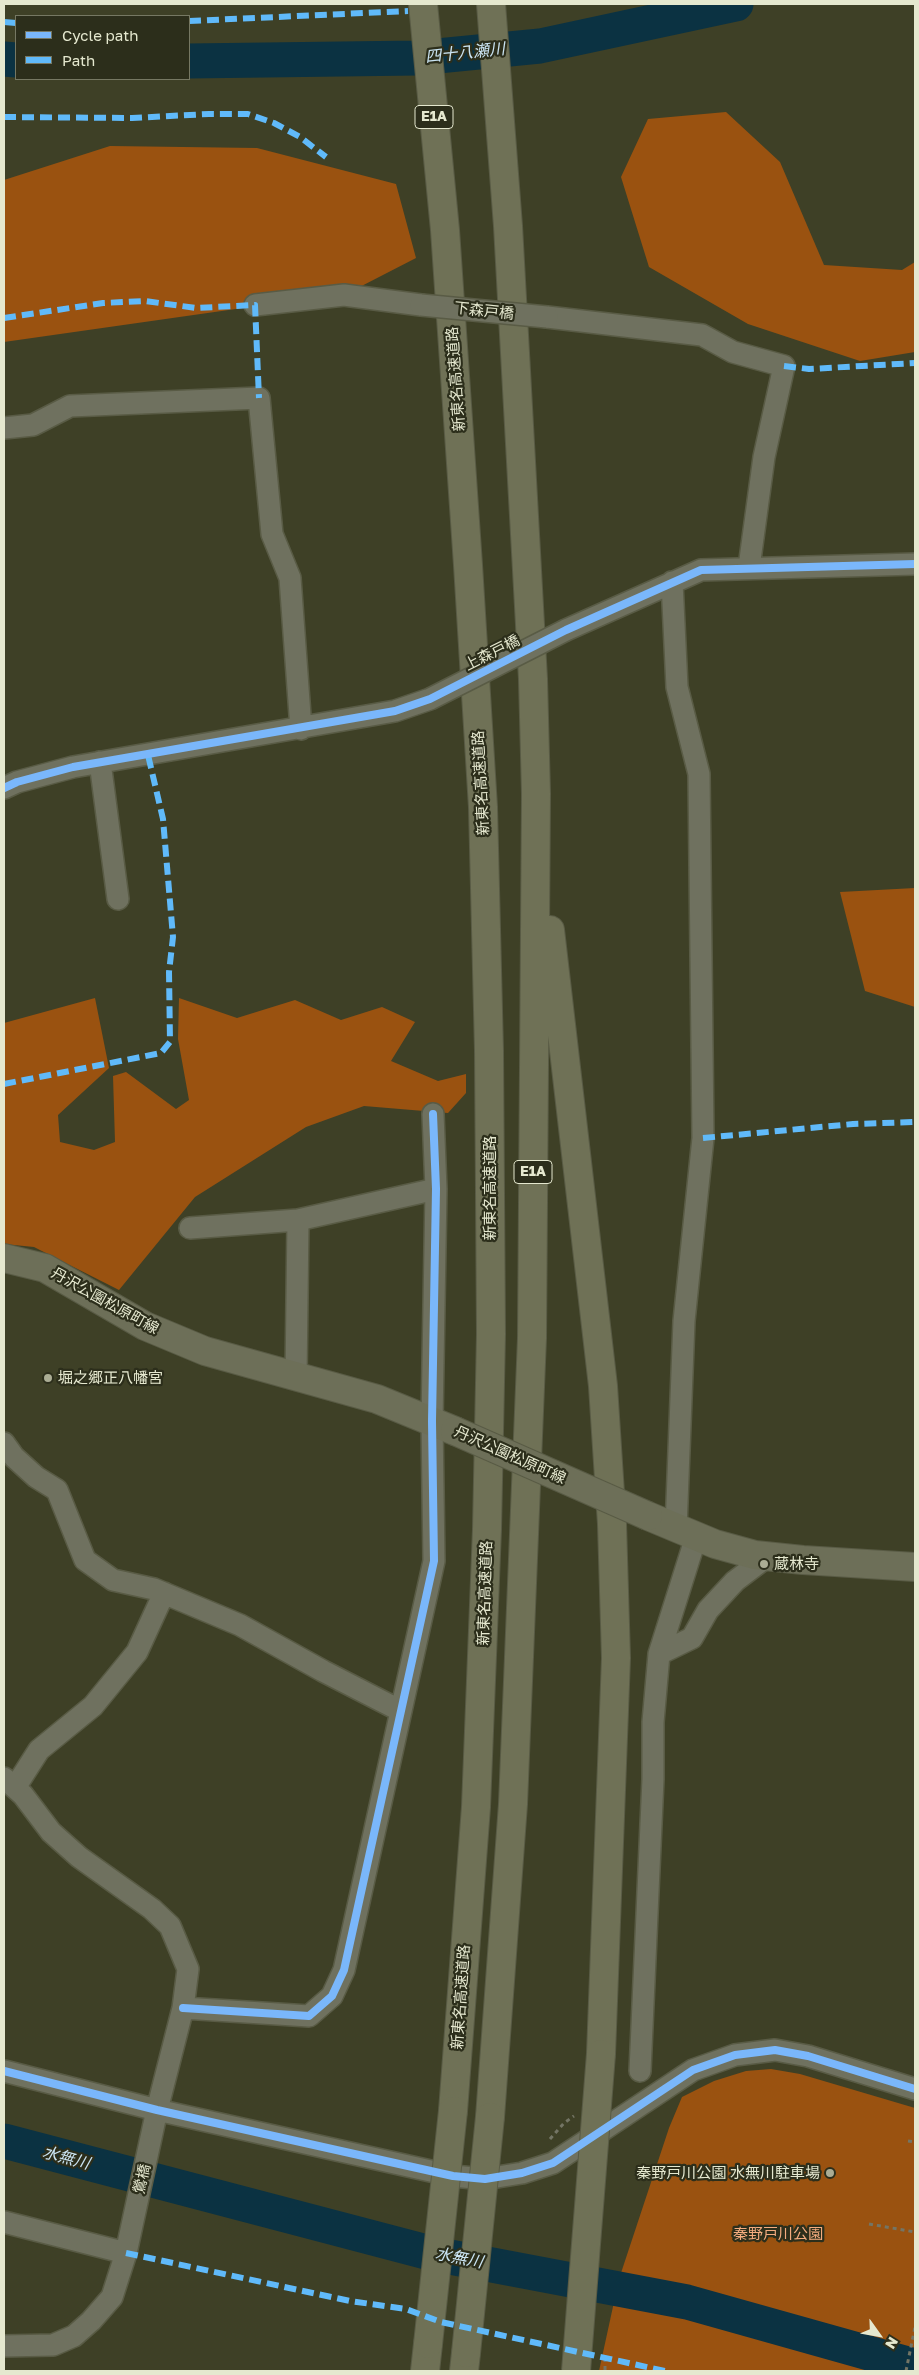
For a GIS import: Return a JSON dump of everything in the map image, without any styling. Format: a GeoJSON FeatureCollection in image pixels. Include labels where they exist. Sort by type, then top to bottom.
{"type":"FeatureCollection","features":[{"type":"Feature","properties":{"kind":"highway","name":"新東名高速道路"},"geometry":{"type":"LineString","coordinates":[[423,4],[445,230],[482,808],[489,1051],[491,1334],[487,1530],[476,1807],[453,2111],[425,2371]]}},
{"type":"Feature","properties":{"kind":"highway","name":"E1A"},"geometry":{"type":"LineString","coordinates":[[465,2362],[490,2117],[513,1804],[532,1338],[536,794],[533,679],[508,226],[491,4]]}},
{"type":"Feature","properties":{"kind":"highway"},"geometry":{"type":"LineString","coordinates":[[536,794],[566,1080],[603,1386],[612,1524],[616,1658],[601,2054],[576,2371]]}},
{"type":"Feature","properties":{"kind":"main road","name":"丹沢公園松原町線"},"geometry":{"type":"LineString","coordinates":[[4,1258],[45,1268],[145,1326],[205,1351],[376,1399],[443,1426],[715,1544],[768,1556],[915,1567]]}},
{"type":"Feature","properties":{"kind":"street","name":"下森戸橋"},"geometry":{"type":"LineString","coordinates":[[255,305],[344,294],[421,305],[547,317],[702,335],[733,352],[784,366],[764,457],[749,567]]}},
{"type":"Feature","properties":{"kind":"street"},"geometry":{"type":"LineString","coordinates":[[4,428],[33,426],[70,406],[259,398],[272,534],[290,578],[301,729]]}},
{"type":"Feature","properties":{"kind":"street","name":"上森戸橋"},"geometry":{"type":"LineString","coordinates":[[4,788],[17,782],[64,769],[301,729],[395,711],[430,700],[566,630],[701,570],[749,567],[915,564]]}},
{"type":"Feature","properties":{"kind":"street"},"geometry":{"type":"LineString","coordinates":[[640,2070],[653,1779],[653,1722],[659,1654],[686,1532],[684,1321],[703,1138],[699,774],[677,687],[672,582]]}},
{"type":"Feature","properties":{"kind":"street"},"geometry":{"type":"LineString","coordinates":[[100,762],[118,899]]}},
{"type":"Feature","properties":{"kind":"street"},"geometry":{"type":"LineString","coordinates":[[183,2008],[310,2016],[332,1996],[344,1970],[434,1561],[443,1426],[434,1114]]}},
{"type":"Feature","properties":{"kind":"street"},"geometry":{"type":"LineString","coordinates":[[190,1228],[298,1220],[436,1189]]}},
{"type":"Feature","properties":{"kind":"street"},"geometry":{"type":"LineString","coordinates":[[296,1377],[298,1220]]}},
{"type":"Feature","properties":{"kind":"street"},"geometry":{"type":"LineString","coordinates":[[4,1444],[14,1457],[36,1477],[57,1490],[85,1560],[113,1580],[164,1593],[240,1625],[323,1671],[402,1711]]}},
{"type":"Feature","properties":{"kind":"street"},"geometry":{"type":"LineString","coordinates":[[659,1654],[692,1638],[708,1610],[735,1581],[768,1556]]}},
{"type":"Feature","properties":{"kind":"street"},"geometry":{"type":"LineString","coordinates":[[10,1782],[39,1750],[94,1706],[137,1652],[164,1593]]}},
{"type":"Feature","properties":{"kind":"street","name":"鶯橋"},"geometry":{"type":"LineString","coordinates":[[4,2346],[53,2345],[74,2336],[91,2321],[112,2297],[128,2243],[183,2008],[188,1969],[170,1926],[152,1909],[79,1857],[51,1832],[10,1782]]}},
{"type":"Feature","properties":{"kind":"street"},"geometry":{"type":"LineString","coordinates":[[4,2071],[156,2118],[453,2176],[485,2179],[522,2173],[553,2163],[693,2070],[735,2054],[775,2050],[808,2056],[915,2089]]}},
{"type":"Feature","properties":{"kind":"street"},"geometry":{"type":"LineString","coordinates":[[4,2222],[128,2243]]}},
{"type":"Feature","properties":{"kind":"path"},"geometry":{"type":"LineString","coordinates":[[908,2141],[915,2142]]}},
{"type":"Feature","properties":{"kind":"path"},"geometry":{"type":"LineString","coordinates":[[869,2224],[915,2232]]}},
{"type":"Feature","properties":{"kind":"path"},"geometry":{"type":"LineString","coordinates":[[906,2371],[915,2327]]}},
{"type":"Feature","properties":{"kind":"path"},"geometry":{"type":"LineString","coordinates":[[605,2358],[605,2371]]}},
{"type":"Feature","properties":{"kind":"green space"},"geometry":{"type":"Polygon","coordinates":[[[726,112],[780,162],[824,265],[902,270],[915,262],[915,352],[860,361],[748,324],[649,267],[621,177],[648,119],[726,112]]]}},
{"type":"Feature","properties":{"kind":"green space"},"geometry":{"type":"Polygon","coordinates":[[[110,146],[257,148],[396,184],[416,258],[348,293],[4,342],[4,180],[110,146]]]}},
{"type":"Feature","properties":{"kind":"green space"},"geometry":{"type":"Polygon","coordinates":[[[915,888],[915,1007],[865,991],[840,892],[915,888]]]}},
{"type":"Feature","properties":{"kind":"green space"},"geometry":{"type":"Polygon","coordinates":[[[95,998],[109,1068],[58,1115],[60,1142],[94,1150],[115,1142],[113,1076],[126,1072],[176,1109],[189,1100],[178,1039],[179,998],[237,1018],[295,1000],[341,1020],[382,1007],[415,1022],[391,1061],[438,1081],[466,1074],[466,1093],[448,1113],[364,1106],[306,1127],[195,1197],[119,1290],[34,1247],[4,1244],[4,1023],[95,998]]]}},
{"type":"Feature","properties":{"kind":"green space","name":"秦野戸川公園"},"geometry":{"type":"Polygon","coordinates":[[[771,2069],[800,2074],[915,2108],[915,2371],[599,2371],[619,2279],[669,2128],[682,2097],[714,2081],[746,2071],[771,2069]]]}},
{"type":"Feature","properties":{"kind":"waterway","name":"四十八瀬川"},"geometry":{"type":"LineString","coordinates":[[190,61],[417,58],[540,46],[736,4]]}},
{"type":"Feature","properties":{"kind":"waterway","name":"四十八瀬川"},"geometry":{"type":"LineString","coordinates":[[4,59],[15,60]]}},
{"type":"Feature","properties":{"kind":"waterway","name":"水無川"},"geometry":{"type":"LineString","coordinates":[[4,2141],[434,2254],[687,2302],[915,2366]]}},
{"type":"Feature","properties":{"kind":"marked path"},"geometry":{"type":"LineString","coordinates":[[190,21],[408,11]]}},
{"type":"Feature","properties":{"kind":"marked path"},"geometry":{"type":"LineString","coordinates":[[4,22],[15,23]]}},
{"type":"Feature","properties":{"kind":"marked path"},"geometry":{"type":"LineString","coordinates":[[4,117],[132,118],[248,114],[274,123],[300,137],[326,157]]}},
{"type":"Feature","properties":{"kind":"marked path"},"geometry":{"type":"LineString","coordinates":[[4,318],[103,303],[145,301],[196,308],[255,305],[259,398]]}},
{"type":"Feature","properties":{"kind":"marked path"},"geometry":{"type":"LineString","coordinates":[[784,366],[809,369],[915,363]]}},
{"type":"Feature","properties":{"kind":"marked path"},"geometry":{"type":"LineString","coordinates":[[4,1084],[161,1053],[170,1042],[169,972],[173,937],[163,819],[148,755]]}},
{"type":"Feature","properties":{"kind":"marked path"},"geometry":{"type":"LineString","coordinates":[[703,1138],[853,1124],[915,1122]]}},
{"type":"Feature","properties":{"kind":"marked path"},"geometry":{"type":"LineString","coordinates":[[126,2253],[350,2301],[406,2309],[441,2322],[665,2371]]}},
{"type":"Feature","properties":{"kind":"cycle path"},"geometry":{"type":"LineString","coordinates":[[4,788],[17,782],[73,767],[395,711],[430,699],[566,630],[701,570],[915,564]]}},
{"type":"Feature","properties":{"kind":"cycle path"},"geometry":{"type":"LineString","coordinates":[[183,2008],[309,2016],[332,1996],[344,1970],[434,1561],[432,1421],[436,1189],[433,1114]]}},
{"type":"Feature","properties":{"kind":"cycle path"},"geometry":{"type":"LineString","coordinates":[[4,2071],[157,2110],[453,2176],[485,2179],[522,2173],[553,2163],[693,2070],[735,2055],[775,2050],[808,2056],[915,2089]]}},
{"type":"Feature","properties":{"kind":"place","name":"堀之郷正八幡宮"},"geometry":{"type":"Point","coordinates":[48,1378]}},
{"type":"Feature","properties":{"kind":"place","name":"蔵林寺"},"geometry":{"type":"Point","coordinates":[764,1564]}},
{"type":"Feature","properties":{"kind":"place","name":"秦野戸川公園 水無川駐車場"},"geometry":{"type":"Point","coordinates":[830,2173]}}]}
